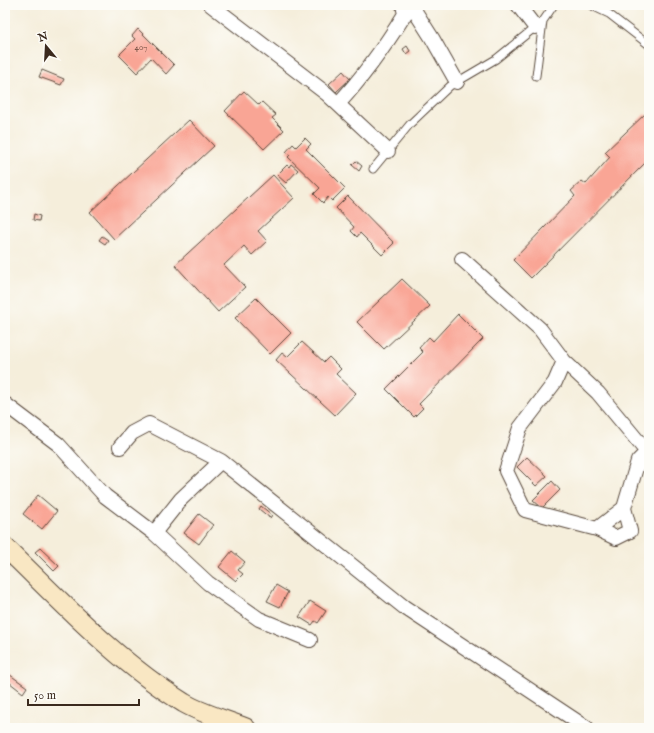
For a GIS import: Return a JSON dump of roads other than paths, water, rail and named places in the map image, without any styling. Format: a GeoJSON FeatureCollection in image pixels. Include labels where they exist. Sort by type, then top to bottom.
{"type":"FeatureCollection","features":[{"type":"Feature","properties":{"kind":"main road"},"geometry":{"type":"LineString","coordinates":[[5,547],[87,628],[136,668],[185,703],[246,728]]}},
{"type":"Feature","properties":{"kind":"street"},"geometry":{"type":"LineString","coordinates":[[211,5],[338,104],[388,151]]}},
{"type":"Feature","properties":{"kind":"street"},"geometry":{"type":"LineString","coordinates":[[338,104],[359,82],[384,47],[405,14],[403,5]]}},
{"type":"Feature","properties":{"kind":"street"},"geometry":{"type":"LineString","coordinates":[[411,5],[457,82]]}},
{"type":"Feature","properties":{"kind":"street"},"geometry":{"type":"LineString","coordinates":[[518,5],[539,24]]}},
{"type":"Feature","properties":{"kind":"street"},"geometry":{"type":"LineString","coordinates":[[462,259],[540,329],[564,361],[598,393],[648,451],[638,460],[624,508],[630,531],[616,538],[598,529],[524,510],[506,471],[520,428],[556,382],[564,361]]}},
{"type":"Feature","properties":{"kind":"street"},"geometry":{"type":"LineString","coordinates":[[5,404],[58,444],[106,496],[154,533],[208,583],[259,619],[310,640]]}},
{"type":"Feature","properties":{"kind":"street"},"geometry":{"type":"LineString","coordinates":[[120,447],[132,433],[149,424],[221,461],[404,607],[587,728]]}},
{"type":"Feature","properties":{"kind":"street"},"geometry":{"type":"LineString","coordinates":[[154,533],[181,499],[221,461]]}},
{"type":"Feature","properties":{"kind":"street"},"geometry":{"type":"LineString","coordinates":[[598,529],[624,508]]}},
{"type":"Feature","properties":{"kind":"lane"},"geometry":{"type":"LineString","coordinates":[[373,170],[410,124],[450,86],[496,59],[539,24],[554,5]]}},
{"type":"Feature","properties":{"kind":"lane"},"geometry":{"type":"LineString","coordinates":[[590,5],[609,14],[649,45]]}},
{"type":"Feature","properties":{"kind":"lane"},"geometry":{"type":"LineString","coordinates":[[536,76],[539,24]]}}]}
